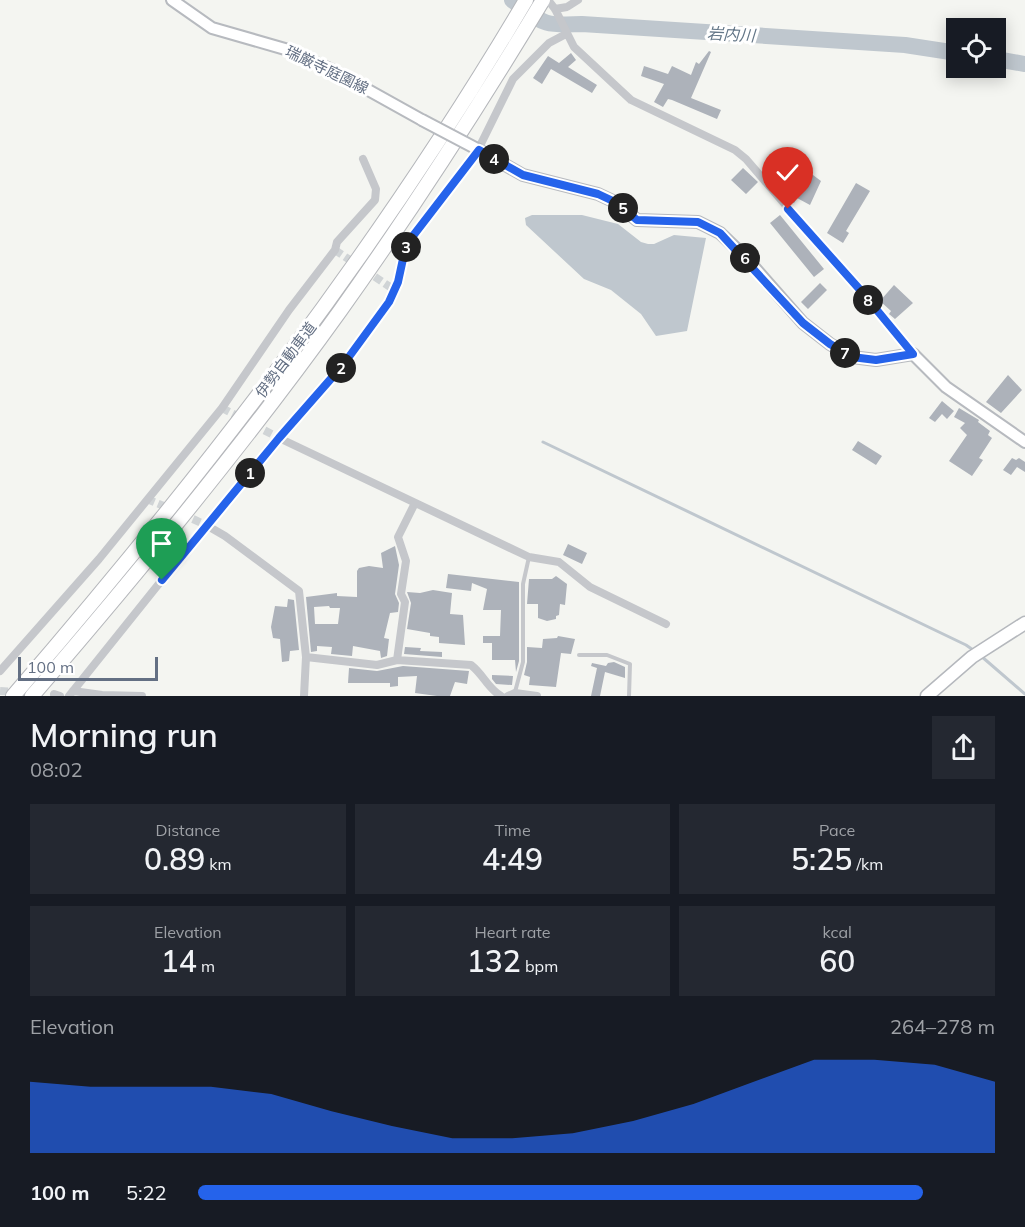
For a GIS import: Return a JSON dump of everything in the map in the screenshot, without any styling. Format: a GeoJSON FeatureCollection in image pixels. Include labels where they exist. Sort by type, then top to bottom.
{"type":"FeatureCollection","features":[{"type":"Feature","properties":{"kind":"highway","name":"伊勢自動車道"},"geometry":{"type":"LineString","coordinates":[[32,696],[214,477],[340,311],[437,169],[519,26],[526,0]]}},
{"type":"Feature","properties":{"kind":"highway","name":"伊勢自動車道"},"geometry":{"type":"LineString","coordinates":[[13,696],[123,567],[217,451],[315,321],[519,26],[543,0]]}},
{"type":"Feature","properties":{"kind":"main road","name":"瑞厳寺庭園線"},"geometry":{"type":"LineString","coordinates":[[172,0],[212,28],[285,49],[334,71],[523,175],[598,194],[615,202],[637,220],[698,222],[720,233],[803,323],[830,344],[852,357],[876,360],[913,354]]}},
{"type":"Feature","properties":{"kind":"main road"},"geometry":{"type":"LineString","coordinates":[[913,354],[946,387],[1025,442]]}},
{"type":"Feature","properties":{"kind":"main road"},"geometry":{"type":"LineString","coordinates":[[927,696],[984,648],[1025,623]]}},
{"type":"Feature","properties":{"kind":"street"},"geometry":{"type":"LineString","coordinates":[[548,0],[574,47],[631,99],[721,143],[746,159],[913,354]]}},
{"type":"Feature","properties":{"kind":"street"},"geometry":{"type":"LineString","coordinates":[[555,9],[567,7],[578,0]]}},
{"type":"Feature","properties":{"kind":"street"},"geometry":{"type":"LineString","coordinates":[[71,693],[206,525],[343,365],[389,302],[398,282],[406,245],[479,150],[513,79],[549,43],[566,34]]}},
{"type":"Feature","properties":{"kind":"street"},"geometry":{"type":"LineString","coordinates":[[0,671],[99,559],[222,408],[289,310],[335,250],[337,242],[375,200],[376,189],[363,159]]}},
{"type":"Feature","properties":{"kind":"street"},"geometry":{"type":"LineString","coordinates":[[279,438],[529,557],[559,562],[590,587],[666,624]]}},
{"type":"Feature","properties":{"kind":"street"},"geometry":{"type":"LineString","coordinates":[[397,660],[405,602],[400,594],[406,561],[398,537],[415,502]]}},
{"type":"Feature","properties":{"kind":"street"},"geometry":{"type":"LineString","coordinates":[[206,525],[225,536],[299,591],[306,657],[304,696]]}},
{"type":"Feature","properties":{"kind":"street"},"geometry":{"type":"LineString","coordinates":[[306,657],[377,665],[397,660],[471,665],[479,671],[490,690],[501,696]]}},
{"type":"Feature","properties":{"kind":"street"},"geometry":{"type":"LineString","coordinates":[[71,693],[142,696]]}},
{"type":"Feature","properties":{"kind":"street"},"geometry":{"type":"LineString","coordinates":[[511,695],[537,696]]}},
{"type":"Feature","properties":{"kind":"lane"},"geometry":{"type":"LineString","coordinates":[[511,695],[523,662],[523,584],[529,557]]}},
{"type":"Feature","properties":{"kind":"lane"},"geometry":{"type":"LineString","coordinates":[[579,655],[607,655],[630,664],[628,696]]}},
{"type":"Feature","properties":{"kind":"shaded area"},"geometry":{"type":"Polygon","coordinates":[[[532,215],[582,215],[618,224],[641,242],[648,244],[654,244],[674,235],[706,238],[687,331],[656,336],[641,314],[611,290],[584,279],[526,225],[525,218],[532,215]]]}},
{"type":"Feature","properties":{"kind":"building"},"geometry":{"type":"Polygon","coordinates":[[[709,51],[711,52],[691,98],[721,110],[717,119],[672,100],[668,99],[663,107],[654,102],[664,84],[641,76],[644,66],[668,74],[672,66],[691,75],[696,62],[699,64],[709,51]]]}},
{"type":"Feature","properties":{"kind":"building"},"geometry":{"type":"Polygon","coordinates":[[[571,53],[576,60],[568,67],[597,85],[592,93],[551,69],[542,84],[533,78],[548,56],[559,63],[571,53]]]}},
{"type":"Feature","properties":{"kind":"building"},"geometry":{"type":"Polygon","coordinates":[[[743,168],[758,182],[746,194],[731,180],[743,168]]]}},
{"type":"Feature","properties":{"kind":"building"},"geometry":{"type":"Polygon","coordinates":[[[805,169],[821,181],[810,205],[797,198],[794,203],[788,199],[805,169]]]}},
{"type":"Feature","properties":{"kind":"building"},"geometry":{"type":"Polygon","coordinates":[[[856,183],[870,191],[846,231],[849,233],[843,243],[827,233],[856,183]]]}},
{"type":"Feature","properties":{"kind":"building"},"geometry":{"type":"Polygon","coordinates":[[[780,215],[824,269],[814,277],[770,223],[780,215]]]}},
{"type":"Feature","properties":{"kind":"building"},"geometry":{"type":"Polygon","coordinates":[[[820,283],[827,290],[808,309],[801,302],[820,283]]]}},
{"type":"Feature","properties":{"kind":"building"},"geometry":{"type":"Polygon","coordinates":[[[894,285],[913,303],[895,319],[889,314],[891,311],[880,301],[894,285]]]}},
{"type":"Feature","properties":{"kind":"building"},"geometry":{"type":"Polygon","coordinates":[[[1008,375],[1022,390],[1001,413],[986,402],[1008,375]]]}},
{"type":"Feature","properties":{"kind":"building"},"geometry":{"type":"Polygon","coordinates":[[[942,401],[954,411],[947,419],[942,414],[935,422],[929,418],[942,401]]]}},
{"type":"Feature","properties":{"kind":"building"},"geometry":{"type":"Polygon","coordinates":[[[959,408],[979,420],[978,422],[990,431],[988,435],[992,438],[979,458],[983,460],[972,476],[949,461],[967,435],[960,428],[965,423],[954,417],[959,408]]]}},
{"type":"Feature","properties":{"kind":"building"},"geometry":{"type":"Polygon","coordinates":[[[858,441],[882,456],[876,465],[852,450],[858,441]]]}},
{"type":"Feature","properties":{"kind":"building"},"geometry":{"type":"Polygon","coordinates":[[[1012,458],[1016,460],[1019,458],[1025,462],[1025,472],[1017,467],[1011,475],[1003,470],[1012,458]]]}},
{"type":"Feature","properties":{"kind":"building"},"geometry":{"type":"Polygon","coordinates":[[[568,544],[587,553],[582,564],[563,555],[568,544]]]}},
{"type":"Feature","properties":{"kind":"building"},"geometry":{"type":"Polygon","coordinates":[[[395,546],[399,565],[395,594],[399,603],[398,612],[390,613],[384,638],[389,639],[387,656],[381,658],[380,651],[353,646],[352,656],[331,654],[332,647],[317,646],[317,651],[311,652],[306,597],[337,593],[337,596],[357,597],[357,571],[359,568],[369,566],[383,568],[381,553],[395,546]],[[329,606],[314,607],[315,624],[338,624],[340,608],[329,606]]]}},
{"type":"Feature","properties":{"kind":"building"},"geometry":{"type":"Polygon","coordinates":[[[448,574],[519,582],[519,661],[516,672],[515,660],[492,660],[492,643],[483,643],[483,636],[500,636],[501,610],[483,610],[487,589],[472,583],[471,591],[446,588],[448,574]]]}},
{"type":"Feature","properties":{"kind":"building"},"geometry":{"type":"Polygon","coordinates":[[[556,576],[567,584],[565,605],[560,604],[559,615],[556,619],[547,621],[538,618],[538,604],[527,604],[529,579],[552,579],[556,576]]]}},
{"type":"Feature","properties":{"kind":"building"},"geometry":{"type":"Polygon","coordinates":[[[433,590],[452,593],[450,614],[463,615],[465,645],[439,643],[439,637],[430,636],[430,633],[407,629],[411,603],[407,592],[420,593],[433,590]]]}},
{"type":"Feature","properties":{"kind":"building"},"geometry":{"type":"Polygon","coordinates":[[[288,599],[294,600],[299,650],[290,651],[289,661],[282,662],[280,639],[273,638],[271,627],[275,606],[287,607],[288,599]]]}},
{"type":"Feature","properties":{"kind":"building"},"geometry":{"type":"Polygon","coordinates":[[[558,636],[575,639],[571,654],[561,653],[556,687],[529,685],[530,677],[524,675],[527,647],[542,648],[543,639],[558,636]]]}},
{"type":"Feature","properties":{"kind":"building"},"geometry":{"type":"Polygon","coordinates":[[[405,647],[421,648],[420,651],[442,652],[442,657],[404,654],[405,647]]]}},
{"type":"Feature","properties":{"kind":"building"},"geometry":{"type":"Polygon","coordinates":[[[614,662],[625,667],[625,678],[605,672],[600,696],[591,696],[597,668],[591,666],[592,663],[606,666],[614,662]]]}},
{"type":"Feature","properties":{"kind":"building"},"geometry":{"type":"Polygon","coordinates":[[[403,666],[469,671],[467,684],[455,682],[450,696],[437,696],[415,693],[417,676],[398,677],[398,686],[390,687],[390,683],[348,683],[349,668],[377,671],[403,666]]]}},
{"type":"Feature","properties":{"kind":"building"},"geometry":{"type":"Polygon","coordinates":[[[492,675],[513,676],[512,685],[496,684],[492,675]]]}},
{"type":"Feature","properties":{"kind":"waterway","name":"岩内川"},"geometry":{"type":"LineString","coordinates":[[512,0],[538,19],[551,24],[582,24],[905,45],[946,51]]}},
{"type":"Feature","properties":{"kind":"waterway","name":"岩内川"},"geometry":{"type":"LineString","coordinates":[[1006,61],[1025,64]]}},
{"type":"Feature","properties":{"kind":"waterway"},"geometry":{"type":"LineString","coordinates":[[543,442],[966,645],[976,652]]}},
{"type":"Feature","properties":{"kind":"waterway"},"geometry":{"type":"LineString","coordinates":[[981,656],[1025,694]]}},
{"type":"Feature","properties":{"kind":"tunnel"},"geometry":{"type":"LineString","coordinates":[[335,250],[393,289]]}},
{"type":"Feature","properties":{"kind":"tunnel"},"geometry":{"type":"LineString","coordinates":[[222,408],[279,438]]}},
{"type":"Feature","properties":{"kind":"tunnel"},"geometry":{"type":"LineString","coordinates":[[147,499],[171,509]]}},
{"type":"Feature","properties":{"kind":"tunnel"},"geometry":{"type":"LineString","coordinates":[[182,514],[206,525]]}},
{"type":"Feature","properties":{"kind":"tunnel"},"geometry":{"type":"LineString","coordinates":[[0,691],[16,692]]}},
{"type":"Feature","properties":{"kind":"route"},"geometry":{"type":"LineString","coordinates":[[162,580],[279,438],[343,365],[389,302],[398,282],[406,245],[479,150],[523,175],[598,194],[615,202],[637,220],[698,222],[720,233],[745,257],[803,323],[830,344],[852,357],[876,360],[913,354],[862,292],[788,209]]}}]}
